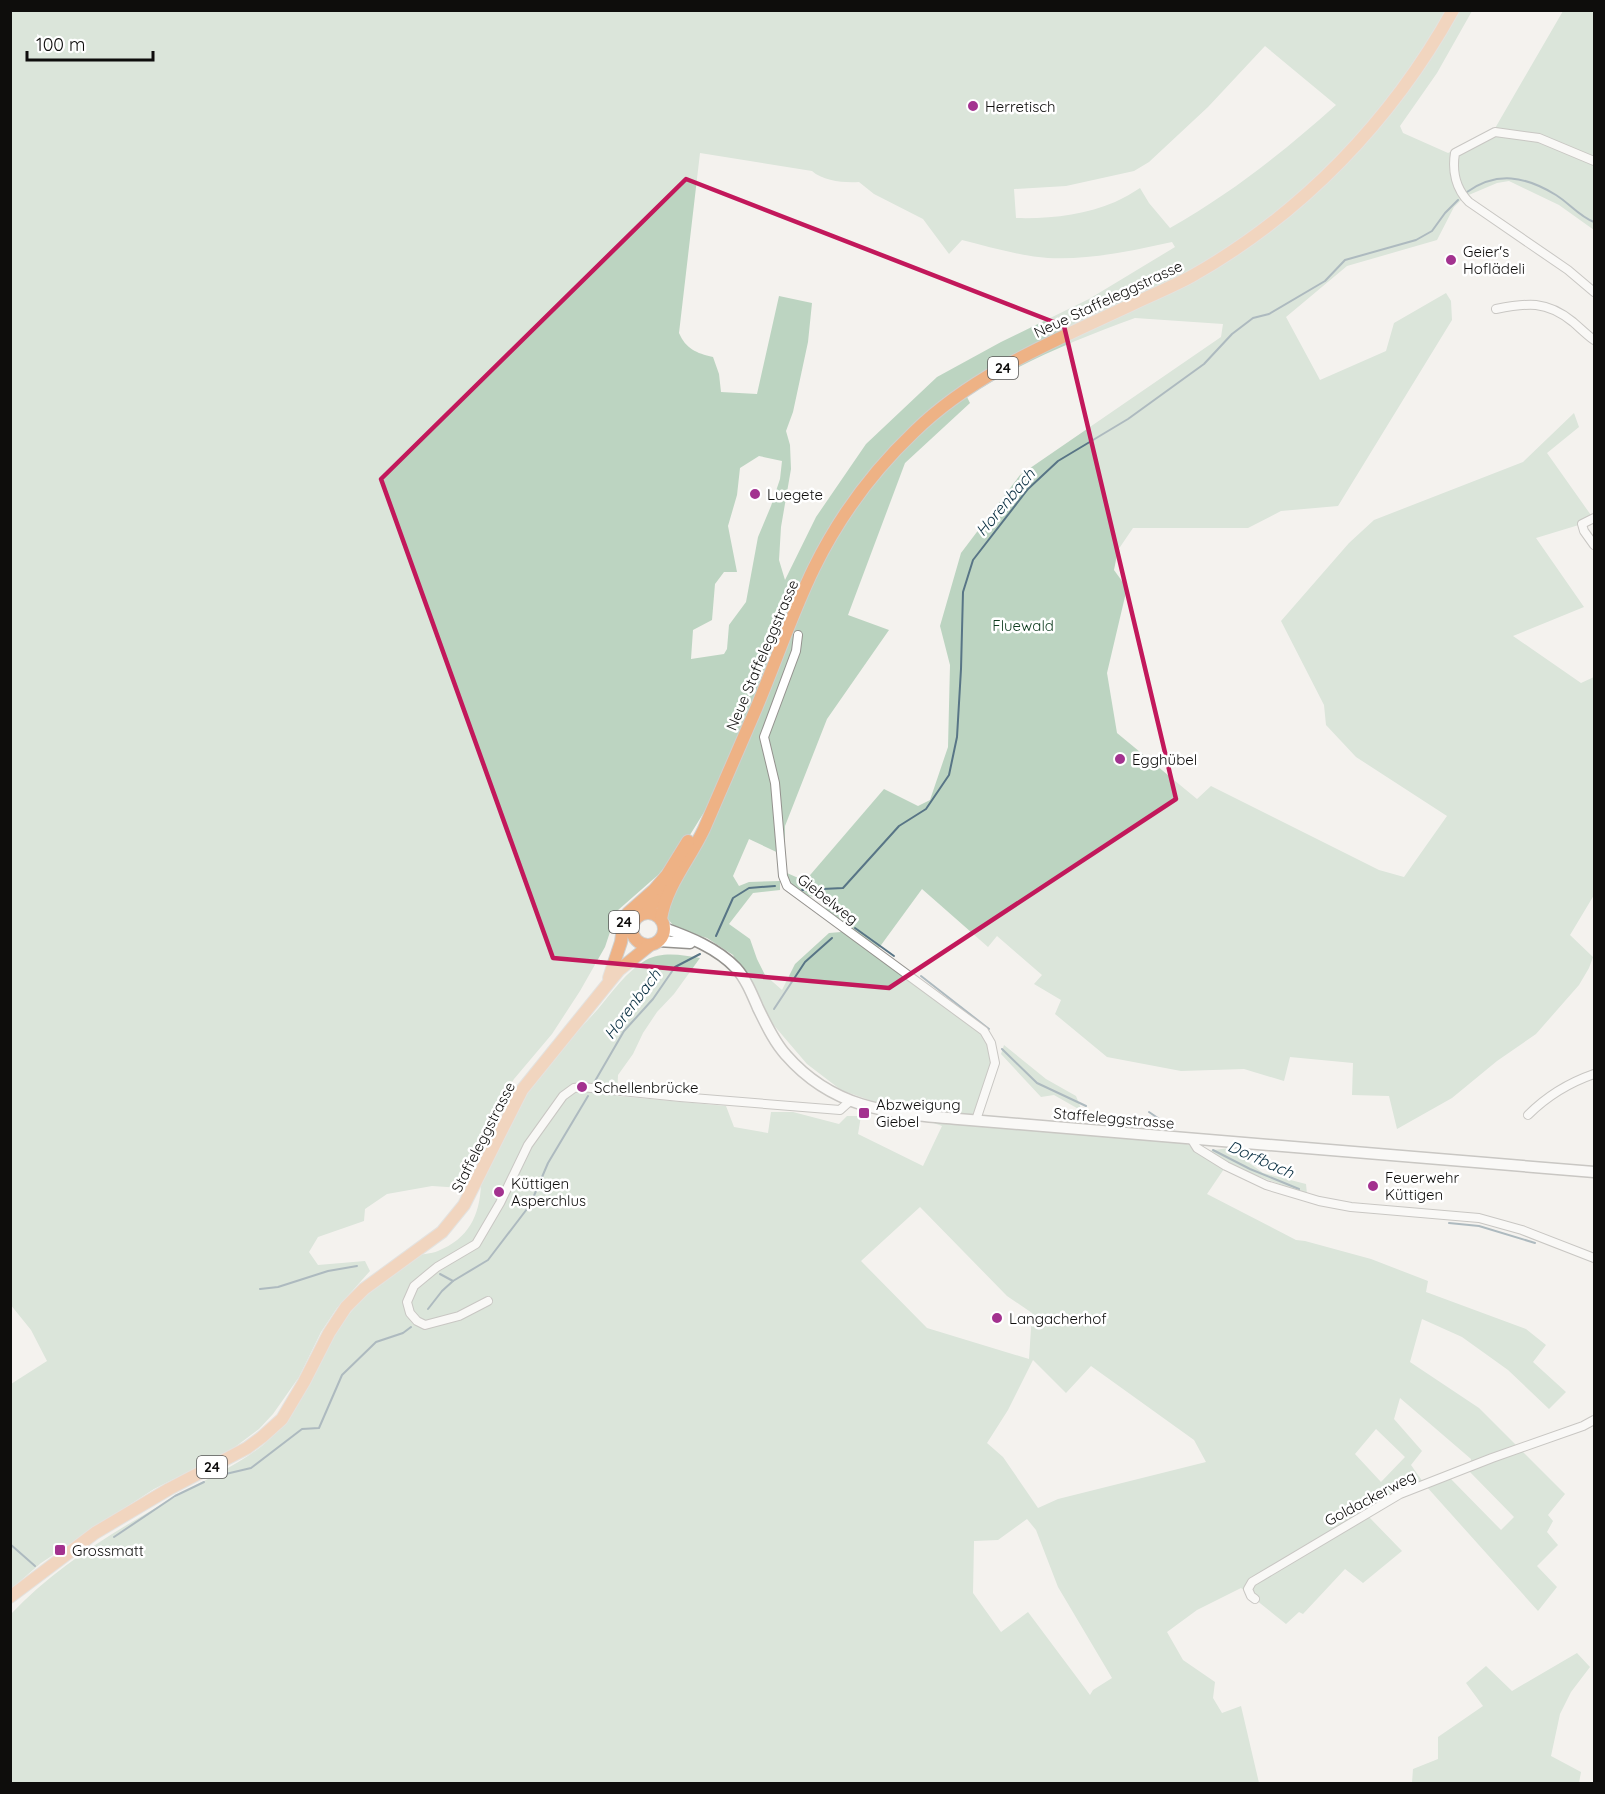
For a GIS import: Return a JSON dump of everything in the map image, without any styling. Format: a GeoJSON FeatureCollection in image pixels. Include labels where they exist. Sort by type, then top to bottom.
{"type":"FeatureCollection","features":[{"type":"Feature","properties":{"kind":"main road","name":"Neue Staffeleggstrasse"},"geometry":{"type":"LineString","coordinates":[[662,923],[666,899],[703,830],[755,712],[813,570],[843,517],[885,461],[916,429],[970,387],[1035,350],[1191,276],[1252,238],[1334,170],[1380,119],[1434,45],[1453,10]]}},
{"type":"Feature","properties":{"kind":"main road","name":"24"},"geometry":{"type":"LineString","coordinates":[[607,985],[621,942],[624,920],[628,913],[667,875],[712,806]]}},
{"type":"Feature","properties":{"kind":"main road","name":"24"},"geometry":{"type":"LineString","coordinates":[[644,913],[660,895],[667,875]]}},
{"type":"Feature","properties":{"kind":"main road"},"geometry":{"type":"LineString","coordinates":[[644,913],[655,914],[662,923],[662,937],[654,943],[639,942],[632,932],[635,918],[644,913]]}},
{"type":"Feature","properties":{"kind":"main road","name":"Staffeleggstrasse"},"geometry":{"type":"LineString","coordinates":[[619,970],[632,932]]}},
{"type":"Feature","properties":{"kind":"main road","name":"Staffeleggstrasse"},"geometry":{"type":"LineString","coordinates":[[10,1597],[95,1533],[169,1489],[247,1448],[282,1419],[323,1343],[346,1307],[364,1289],[442,1232],[464,1205],[522,1090],[619,970],[654,943]]}},
{"type":"Feature","properties":{"kind":"street"},"geometry":{"type":"LineString","coordinates":[[1594,160],[1539,138],[1495,132],[1455,153],[1456,181],[1469,202],[1568,270],[1594,292]]}},
{"type":"Feature","properties":{"kind":"street"},"geometry":{"type":"LineString","coordinates":[[1496,309],[1528,304],[1548,307],[1573,322],[1594,340]]}},
{"type":"Feature","properties":{"kind":"street"},"geometry":{"type":"LineString","coordinates":[[1594,518],[1582,524],[1594,545]]}},
{"type":"Feature","properties":{"kind":"street","name":"Giebelweg"},"geometry":{"type":"LineString","coordinates":[[798,635],[796,651],[764,737],[775,783],[783,876],[787,886],[984,1031],[992,1043],[995,1063],[976,1120]]}},
{"type":"Feature","properties":{"kind":"street","name":"Staffeleggstrasse"},"geometry":{"type":"LineString","coordinates":[[662,923],[722,955],[737,969],[786,1056],[822,1086],[850,1101],[892,1113],[1594,1172]]}},
{"type":"Feature","properties":{"kind":"street","name":"Staffeleggstrasse"},"geometry":{"type":"LineString","coordinates":[[654,943],[684,942],[705,946]]}},
{"type":"Feature","properties":{"kind":"street"},"geometry":{"type":"LineString","coordinates":[[1528,1115],[1542,1101],[1562,1087],[1594,1074]]}},
{"type":"Feature","properties":{"kind":"street"},"geometry":{"type":"LineString","coordinates":[[488,1301],[459,1316],[425,1324],[417,1321],[410,1313],[407,1302],[414,1286],[424,1276],[476,1244],[496,1211],[528,1144],[563,1096],[574,1088],[599,1088],[840,1110],[850,1101]]}},
{"type":"Feature","properties":{"kind":"street"},"geometry":{"type":"LineString","coordinates":[[1192,1140],[1197,1148],[1226,1166],[1266,1185],[1319,1201],[1351,1207],[1479,1218],[1522,1230],[1594,1258]]}},
{"type":"Feature","properties":{"kind":"street","name":"Goldackerweg"},"geometry":{"type":"LineString","coordinates":[[1255,1599],[1248,1589],[1252,1582],[1400,1494],[1594,1420]]}},
{"type":"Feature","properties":{"kind":"highlighted area"},"geometry":{"type":"Polygon","coordinates":[[[686,179],[1064,326],[1176,799],[889,988],[553,958],[381,479],[686,179]]]}},
{"type":"Feature","properties":{"kind":"green space","name":"Fluewald"},"geometry":{"type":"Polygon","coordinates":[[[11,11],[1472,11],[1437,73],[1400,126],[1403,133],[1448,153],[1494,130],[1563,11],[1594,11],[1594,230],[1559,205],[1509,181],[1497,183],[1464,197],[1454,207],[1437,240],[1347,266],[1286,317],[1320,380],[1386,351],[1394,323],[1446,293],[1451,301],[1452,320],[1338,506],[1281,511],[1248,528],[1133,528],[1118,550],[1114,570],[1127,588],[1107,673],[1117,733],[1197,799],[1211,786],[1379,870],[1404,877],[1447,816],[1356,757],[1326,725],[1324,705],[1281,621],[1349,543],[1374,520],[1523,462],[1574,413],[1579,427],[1547,453],[1593,518],[1582,524],[1536,538],[1584,607],[1513,636],[1581,683],[1594,677],[1594,895],[1570,935],[1593,957],[1579,985],[1536,1034],[1497,1061],[1452,1098],[1397,1129],[1389,1096],[1352,1095],[1353,1063],[1290,1057],[1284,1081],[1244,1069],[1181,1071],[1107,1057],[1055,1014],[1061,1000],[1034,984],[1042,975],[997,936],[988,947],[922,889],[876,952],[984,1031],[995,1063],[976,1120],[1181,1142],[1197,1148],[1226,1166],[1207,1194],[1296,1240],[1371,1259],[1428,1281],[1426,1292],[1526,1329],[1546,1345],[1533,1362],[1566,1392],[1549,1409],[1508,1370],[1462,1337],[1422,1319],[1410,1362],[1479,1408],[1565,1494],[1548,1515],[1553,1521],[1547,1532],[1558,1545],[1537,1566],[1557,1587],[1538,1611],[1426,1486],[1448,1476],[1501,1530],[1514,1517],[1469,1471],[1471,1459],[1400,1398],[1394,1419],[1422,1451],[1411,1465],[1423,1482],[1383,1500],[1369,1517],[1402,1551],[1363,1583],[1345,1569],[1303,1614],[1299,1612],[1286,1624],[1241,1588],[1197,1610],[1167,1632],[1183,1660],[1215,1682],[1213,1698],[1222,1713],[1241,1706],[1259,1783],[11,1783],[10,1615],[49,1579],[91,1548],[263,1445],[292,1412],[336,1334],[362,1299],[388,1276],[411,1260],[448,1246],[465,1233],[475,1216],[481,1184],[522,1101],[548,1065],[620,982],[646,960],[659,955],[700,958],[643,1033],[633,1054],[618,1075],[617,1096],[726,1106],[734,1127],[768,1133],[771,1112],[793,1112],[839,1124],[847,1116],[861,1116],[858,1134],[923,1166],[942,1126],[841,1090],[807,1064],[771,1022],[733,955],[707,938],[676,929],[664,914],[742,755],[811,588],[706,809],[685,843],[658,875],[617,911],[605,947],[580,991],[552,1034],[514,1079],[495,1109],[462,1188],[432,1186],[387,1194],[365,1209],[364,1221],[318,1237],[309,1252],[318,1265],[365,1261],[370,1271],[337,1308],[321,1332],[299,1377],[273,1414],[259,1429],[231,1450],[154,1489],[41,1563],[11,1589],[11,1384],[47,1361],[31,1330],[10,1304],[11,11]],[[1265,46],[1208,107],[1149,162],[1134,171],[1066,186],[1014,189],[1016,218],[1054,217],[1092,210],[1115,202],[1140,188],[1170,228],[1256,171],[1336,105],[1265,46]],[[700,153],[679,333],[692,350],[713,357],[719,374],[721,392],[757,394],[779,296],[812,303],[808,342],[793,412],[786,431],[790,445],[791,469],[781,527],[779,560],[785,580],[816,517],[866,444],[937,377],[1001,342],[1089,299],[1175,247],[1172,242],[1095,256],[1048,258],[962,240],[949,254],[923,219],[874,194],[859,182],[834,181],[812,171],[700,153]],[[1135,318],[1092,334],[1028,363],[967,397],[970,403],[905,463],[848,615],[889,630],[827,719],[785,826],[785,856],[749,839],[733,876],[739,886],[749,882],[780,881],[780,890],[753,893],[729,924],[750,939],[765,975],[782,990],[795,964],[829,933],[841,932],[826,909],[832,899],[792,894],[787,873],[805,881],[884,789],[918,806],[930,800],[948,747],[950,665],[940,626],[961,553],[1020,475],[1221,337],[1223,324],[1135,318]],[[759,456],[740,468],[737,495],[728,526],[737,572],[724,572],[715,584],[712,620],[693,630],[691,659],[724,654],[727,649],[729,625],[746,602],[758,537],[780,479],[782,461],[759,456]],[[920,1207],[861,1261],[927,1328],[1029,1359],[1032,1313],[1007,1296],[920,1207]],[[1033,1360],[1008,1410],[987,1443],[1003,1457],[1038,1508],[1058,1499],[1206,1462],[1194,1440],[1091,1366],[1066,1393],[1033,1360]],[[1376,1429],[1355,1454],[1381,1482],[1405,1457],[1376,1429]],[[1027,1519],[998,1540],[974,1541],[973,1593],[1001,1632],[1028,1612],[1090,1695],[1093,1690],[1112,1678],[1058,1587],[1036,1530],[1027,1519]]]}},
{"type":"Feature","properties":{"kind":"green space"},"geometry":{"type":"Polygon","coordinates":[[[1004,1045],[1046,1079],[1076,1096],[1082,1111],[1054,1095],[1041,1097],[1001,1054],[1004,1045]]]}},
{"type":"Feature","properties":{"kind":"green space"},"geometry":{"type":"Polygon","coordinates":[[[1229,1148],[1263,1173],[1306,1184],[1307,1194],[1241,1170],[1207,1151],[1229,1148]]]}},
{"type":"Feature","properties":{"kind":"green space"},"geometry":{"type":"Polygon","coordinates":[[[1577,1653],[1590,1667],[1571,1692],[1560,1714],[1551,1756],[1581,1772],[1579,1783],[1412,1783],[1413,1769],[1438,1759],[1438,1737],[1483,1706],[1466,1683],[1486,1666],[1512,1691],[1577,1653]]]}},
{"type":"Feature","properties":{"kind":"waterway","name":"Horenbach"},"geometry":{"type":"LineString","coordinates":[[1467,192],[1489,181],[1511,178],[1522,180],[1556,195],[1594,222]]}},
{"type":"Feature","properties":{"kind":"waterway","name":"Horenbach"},"geometry":{"type":"LineString","coordinates":[[802,890],[843,888],[899,826],[926,809],[949,775],[957,737],[963,592],[973,560],[1028,489],[1058,461],[1128,419],[1204,364],[1232,334],[1253,318],[1269,314],[1325,281],[1345,260],[1416,240],[1432,231],[1458,200]]}},
{"type":"Feature","properties":{"kind":"waterway","name":"Horenbach"},"geometry":{"type":"LineString","coordinates":[[716,936],[733,898],[749,888],[775,886]]}},
{"type":"Feature","properties":{"kind":"waterway","name":"Dorfbach"},"geometry":{"type":"LineString","coordinates":[[855,928],[894,956]]}},
{"type":"Feature","properties":{"kind":"waterway","name":"Dorfbach"},"geometry":{"type":"LineString","coordinates":[[774,1009],[805,962],[832,938]]}},
{"type":"Feature","properties":{"kind":"waterway","name":"Horenbach"},"geometry":{"type":"LineString","coordinates":[[595,1081],[624,1031],[653,999],[675,967],[700,954]]}},
{"type":"Feature","properties":{"kind":"waterway","name":"Dorfbach"},"geometry":{"type":"LineString","coordinates":[[921,976],[989,1029]]}},
{"type":"Feature","properties":{"kind":"waterway","name":"Dorfbach"},"geometry":{"type":"LineString","coordinates":[[1002,1049],[1037,1083],[1086,1106]]}},
{"type":"Feature","properties":{"kind":"waterway","name":"Horenbach"},"geometry":{"type":"LineString","coordinates":[[428,1309],[453,1281],[488,1260],[530,1205],[548,1163],[588,1096]]}},
{"type":"Feature","properties":{"kind":"waterway","name":"Dorfbach"},"geometry":{"type":"LineString","coordinates":[[1149,1112],[1174,1129]]}},
{"type":"Feature","properties":{"kind":"waterway","name":"Dorfbach"},"geometry":{"type":"LineString","coordinates":[[1213,1150],[1250,1169],[1299,1189]]}},
{"type":"Feature","properties":{"kind":"waterway","name":"Dorfbach"},"geometry":{"type":"LineString","coordinates":[[1449,1223],[1479,1226],[1535,1243]]}},
{"type":"Feature","properties":{"kind":"waterway"},"geometry":{"type":"LineString","coordinates":[[260,1289],[278,1287],[328,1271],[357,1266]]}},
{"type":"Feature","properties":{"kind":"waterway"},"geometry":{"type":"LineString","coordinates":[[440,1274],[453,1281]]}},
{"type":"Feature","properties":{"kind":"waterway"},"geometry":{"type":"LineString","coordinates":[[213,1477],[251,1468],[302,1429],[319,1428],[342,1375],[376,1342],[403,1333],[411,1327]]}},
{"type":"Feature","properties":{"kind":"waterway"},"geometry":{"type":"LineString","coordinates":[[114,1537],[175,1496],[204,1482]]}},
{"type":"Feature","properties":{"kind":"waterway"},"geometry":{"type":"LineString","coordinates":[[10,1544],[35,1566]]}},
{"type":"Feature","properties":{"kind":"place","name":"Herretisch"},"geometry":{"type":"Point","coordinates":[973,106]}},
{"type":"Feature","properties":{"kind":"place","name":"Geier's Hoflädeli"},"geometry":{"type":"Point","coordinates":[1451,260]}},
{"type":"Feature","properties":{"kind":"place","name":"Luegete"},"geometry":{"type":"Point","coordinates":[755,494]}},
{"type":"Feature","properties":{"kind":"place","name":"Egghübel"},"geometry":{"type":"Point","coordinates":[1120,759]}},
{"type":"Feature","properties":{"kind":"place","name":"Schellenbrücke"},"geometry":{"type":"Point","coordinates":[582,1087]}},
{"type":"Feature","properties":{"kind":"place","name":"Abzweigung Giebel"},"geometry":{"type":"Point","coordinates":[864,1113]}},
{"type":"Feature","properties":{"kind":"place","name":"Feuerwehr Küttigen"},"geometry":{"type":"Point","coordinates":[1373,1186]}},
{"type":"Feature","properties":{"kind":"place","name":"Küttigen Asperchlus"},"geometry":{"type":"Point","coordinates":[499,1192]}},
{"type":"Feature","properties":{"kind":"place","name":"Langacherhof"},"geometry":{"type":"Point","coordinates":[997,1318]}},
{"type":"Feature","properties":{"kind":"place","name":"Grossmatt"},"geometry":{"type":"Point","coordinates":[60,1550]}}]}
